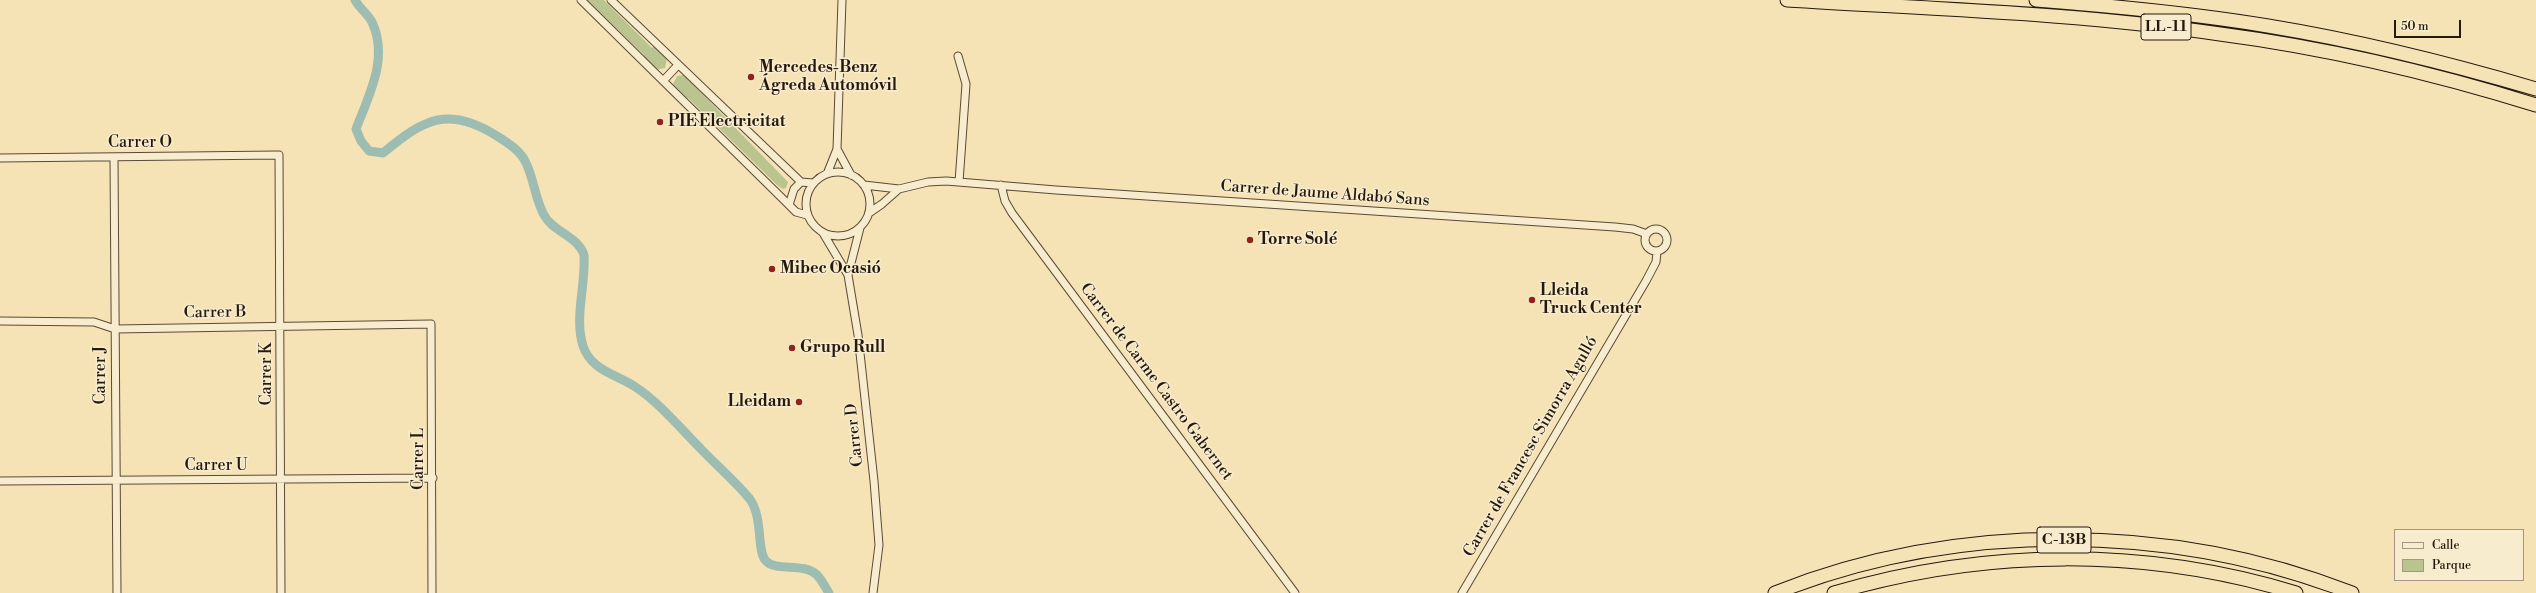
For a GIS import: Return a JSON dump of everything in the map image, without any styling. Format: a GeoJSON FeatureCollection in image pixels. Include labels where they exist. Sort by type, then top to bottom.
{"type":"FeatureCollection","features":[{"type":"Feature","properties":{"kind":"highway","name":"LL-11"},"geometry":{"type":"LineString","coordinates":[[1787,0],[2068,17],[2220,33],[2357,58],[2473,86],[2536,105]]}},
{"type":"Feature","properties":{"kind":"highway","name":"LL-11"},"geometry":{"type":"LineString","coordinates":[[2036,0],[2124,7],[2274,27],[2421,57],[2536,89]]}},
{"type":"Feature","properties":{"kind":"highway","name":"C-13B"},"geometry":{"type":"LineString","coordinates":[[1775,593],[1846,569],[1920,553],[2006,542],[2078,540],[2154,545],[2223,556],[2297,574],[2352,593]]}},
{"type":"Feature","properties":{"kind":"highway","name":"C-13B"},"geometry":{"type":"LineString","coordinates":[[1834,593],[1939,568],[2004,560],[2065,558],[2118,560],[2175,566],[2219,573],[2296,593]]}},
{"type":"Feature","properties":{"kind":"street"},"geometry":{"type":"LineString","coordinates":[[581,0],[796,212],[807,215]]}},
{"type":"Feature","properties":{"kind":"street"},"geometry":{"type":"LineString","coordinates":[[611,0],[801,182],[813,183]]}},
{"type":"Feature","properties":{"kind":"street"},"geometry":{"type":"LineString","coordinates":[[827,174],[836,149],[842,0]]}},
{"type":"Feature","properties":{"kind":"street"},"geometry":{"type":"LineString","coordinates":[[958,56],[966,84],[959,182]]}},
{"type":"Feature","properties":{"kind":"street"},"geometry":{"type":"LineString","coordinates":[[663,82],[678,65]]}},
{"type":"Feature","properties":{"kind":"street"},"geometry":{"type":"LineString","coordinates":[[836,149],[851,175]]}},
{"type":"Feature","properties":{"kind":"street","name":"Carrer O"},"geometry":{"type":"LineString","coordinates":[[0,158],[279,156]]}},
{"type":"Feature","properties":{"kind":"street","name":"Carrer K"},"geometry":{"type":"LineString","coordinates":[[279,156],[281,593]]}},
{"type":"Feature","properties":{"kind":"street","name":"Carrer J"},"geometry":{"type":"LineString","coordinates":[[114,157],[117,593]]}},
{"type":"Feature","properties":{"kind":"street"},"geometry":{"type":"LineString","coordinates":[[869,213],[870,198],[864,185],[851,175],[843,172],[827,174],[813,183],[807,195],[807,215],[815,227],[823,233],[842,236],[854,232],[860,228],[869,213],[899,189]]}},
{"type":"Feature","properties":{"kind":"street"},"geometry":{"type":"LineString","coordinates":[[789,205],[794,189],[801,182]]}},
{"type":"Feature","properties":{"kind":"street","name":"Carrer de Jaume Aldabó Sans"},"geometry":{"type":"LineString","coordinates":[[899,189],[928,182],[959,182],[1633,229],[1647,234]]}},
{"type":"Feature","properties":{"kind":"street"},"geometry":{"type":"LineString","coordinates":[[864,185],[899,189]]}},
{"type":"Feature","properties":{"kind":"street","name":"Carrer de Carme Castro Gabernet"},"geometry":{"type":"LineString","coordinates":[[1001,185],[1005,201],[1016,219],[1295,593]]}},
{"type":"Feature","properties":{"kind":"street","name":"Carrer D"},"geometry":{"type":"LineString","coordinates":[[848,275],[860,228]]}},
{"type":"Feature","properties":{"kind":"street"},"geometry":{"type":"LineString","coordinates":[[1657,229],[1666,235],[1666,246],[1656,252],[1650,250],[1645,244],[1647,234],[1657,229]]}},
{"type":"Feature","properties":{"kind":"street","name":"Carrer D"},"geometry":{"type":"LineString","coordinates":[[823,233],[848,275],[858,335],[874,481],[879,545],[873,593]]}},
{"type":"Feature","properties":{"kind":"street","name":"Carrer de Francesc Simorra Agulló"},"geometry":{"type":"LineString","coordinates":[[1462,593],[1646,281],[1656,262],[1656,252]]}},
{"type":"Feature","properties":{"kind":"street","name":"Carrer B"},"geometry":{"type":"LineString","coordinates":[[0,321],[94,322],[115,329],[431,324]]}},
{"type":"Feature","properties":{"kind":"street","name":"Carrer L"},"geometry":{"type":"LineString","coordinates":[[431,324],[433,478],[432,593]]}},
{"type":"Feature","properties":{"kind":"street","name":"Carrer U"},"geometry":{"type":"LineString","coordinates":[[0,481],[433,478]]}},
{"type":"Feature","properties":{"kind":"green space"},"geometry":{"type":"Polygon","coordinates":[[[587,0],[604,0],[652,48],[655,45],[667,58],[665,68],[655,70],[642,58],[644,55],[587,0]]]}},
{"type":"Feature","properties":{"kind":"green space"},"geometry":{"type":"Polygon","coordinates":[[[684,75],[788,182],[786,188],[783,189],[778,186],[688,98],[685,101],[673,84],[677,76],[684,75]]]}},
{"type":"Feature","properties":{"kind":"waterway"},"geometry":{"type":"LineString","coordinates":[[355,0],[372,22],[377,36],[378,49],[378,63],[375,76],[356,129],[361,141],[369,151],[383,153],[411,132],[424,125],[437,120],[450,119],[464,121],[480,126],[510,144],[518,151],[529,169],[544,215],[553,226],[571,238],[581,249],[584,255],[580,324],[583,346],[587,354],[598,366],[634,386],[652,399],[749,498],[757,514],[761,550],[766,561],[776,566],[811,571],[819,577],[829,593]]}},
{"type":"Feature","properties":{"kind":"place","name":"Mercedes-Benz Ágreda Automóvil"},"geometry":{"type":"Point","coordinates":[751,77]}},
{"type":"Feature","properties":{"kind":"place","name":"PIE Electricitat"},"geometry":{"type":"Point","coordinates":[660,122]}},
{"type":"Feature","properties":{"kind":"place","name":"Torre Solé"},"geometry":{"type":"Point","coordinates":[1250,240]}},
{"type":"Feature","properties":{"kind":"place","name":"Mibec Ocasió"},"geometry":{"type":"Point","coordinates":[772,269]}},
{"type":"Feature","properties":{"kind":"place","name":"Lleida Truck Center"},"geometry":{"type":"Point","coordinates":[1532,300]}},
{"type":"Feature","properties":{"kind":"place","name":"Grupo Rull"},"geometry":{"type":"Point","coordinates":[792,348]}},
{"type":"Feature","properties":{"kind":"place","name":"Lleidam"},"geometry":{"type":"Point","coordinates":[799,402]}}]}
